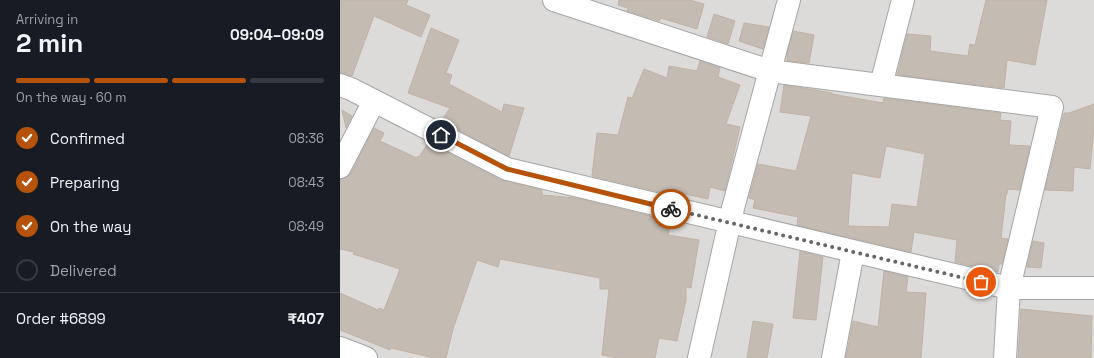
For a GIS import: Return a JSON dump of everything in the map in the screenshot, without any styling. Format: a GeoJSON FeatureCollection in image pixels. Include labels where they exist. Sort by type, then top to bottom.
{"type":"FeatureCollection","features":[{"type":"Feature","properties":{"kind":"street"},"geometry":{"type":"LineString","coordinates":[[554,0],[770,71],[1052,107],[1009,288],[1005,358]]}},
{"type":"Feature","properties":{"kind":"street"},"geometry":{"type":"LineString","coordinates":[[881,85],[903,0]]}},
{"type":"Feature","properties":{"kind":"street"},"geometry":{"type":"LineString","coordinates":[[698,358],[730,223],[770,71],[784,1]]}},
{"type":"Feature","properties":{"kind":"street"},"geometry":{"type":"LineString","coordinates":[[340,85],[351,89],[507,169],[1009,288],[1094,288]]}},
{"type":"Feature","properties":{"kind":"street"},"geometry":{"type":"LineString","coordinates":[[340,167],[374,101]]}},
{"type":"Feature","properties":{"kind":"street"},"geometry":{"type":"LineString","coordinates":[[833,358],[853,252]]}},
{"type":"Feature","properties":{"kind":"street"},"geometry":{"type":"LineString","coordinates":[[340,348],[366,358]]}},
{"type":"Feature","properties":{"kind":"shaded area"},"geometry":{"type":"Polygon","coordinates":[[[340,0],[1094,0],[1094,358],[340,358],[340,0]]]}},
{"type":"Feature","properties":{"kind":"building"},"geometry":{"type":"Polygon","coordinates":[[[340,0],[408,0],[406,5],[430,15],[421,37],[374,16],[352,76],[340,73],[340,0]]]}},
{"type":"Feature","properties":{"kind":"building"},"geometry":{"type":"Polygon","coordinates":[[[619,0],[690,0],[704,4],[697,29],[661,18],[659,21],[627,11],[628,8],[618,5],[619,0]]]}},
{"type":"Feature","properties":{"kind":"building"},"geometry":{"type":"Polygon","coordinates":[[[986,0],[1047,0],[1035,65],[1007,60],[1004,88],[897,75],[907,34],[931,36],[930,51],[968,56],[970,44],[975,45],[986,0]]]}},
{"type":"Feature","properties":{"kind":"building"},"geometry":{"type":"Polygon","coordinates":[[[714,14],[735,21],[728,44],[707,37],[714,14]]]}},
{"type":"Feature","properties":{"kind":"building"},"geometry":{"type":"Polygon","coordinates":[[[744,23],[769,27],[763,49],[739,41],[744,23]]]}},
{"type":"Feature","properties":{"kind":"building"},"geometry":{"type":"Polygon","coordinates":[[[431,28],[459,40],[446,73],[452,75],[449,84],[502,112],[504,104],[524,108],[509,156],[441,121],[450,108],[408,93],[431,28]]]}},
{"type":"Feature","properties":{"kind":"building"},"geometry":{"type":"Polygon","coordinates":[[[793,31],[814,35],[809,63],[787,61],[787,54],[793,31]]]}},
{"type":"Feature","properties":{"kind":"building"},"geometry":{"type":"Polygon","coordinates":[[[700,61],[720,68],[718,77],[740,85],[726,124],[740,127],[725,191],[710,187],[708,199],[676,192],[676,196],[592,176],[597,133],[618,135],[628,97],[632,98],[644,69],[667,78],[669,66],[697,71],[700,61]]]}},
{"type":"Feature","properties":{"kind":"building"},"geometry":{"type":"Polygon","coordinates":[[[784,85],[883,103],[884,98],[1001,113],[1000,120],[1011,121],[1009,145],[1030,146],[1020,190],[1008,189],[1006,194],[1001,238],[1008,239],[1002,264],[999,264],[998,272],[955,262],[957,240],[914,232],[911,252],[797,225],[798,217],[753,208],[755,200],[749,198],[758,164],[796,171],[811,116],[780,112],[784,85]],[[886,146],[880,178],[852,173],[848,226],[889,227],[892,204],[917,207],[925,154],[886,146]]]}},
{"type":"Feature","properties":{"kind":"building"},"geometry":{"type":"Polygon","coordinates":[[[1094,104],[1094,128],[1090,169],[1074,167],[1073,191],[1045,190],[1064,113],[1069,113],[1094,104]]]}},
{"type":"Feature","properties":{"kind":"building"},"geometry":{"type":"Polygon","coordinates":[[[342,110],[352,116],[346,128],[342,110]]]}},
{"type":"Feature","properties":{"kind":"building"},"geometry":{"type":"Polygon","coordinates":[[[374,128],[384,133],[380,141],[417,158],[428,143],[501,180],[542,190],[542,195],[576,198],[671,221],[668,235],[699,240],[691,288],[686,287],[686,300],[677,341],[659,338],[655,358],[618,358],[602,355],[609,289],[600,289],[600,278],[500,259],[498,267],[477,260],[453,329],[446,358],[434,358],[391,348],[390,350],[340,330],[340,293],[378,310],[379,308],[384,310],[400,269],[353,254],[354,252],[340,249],[340,179],[346,178],[351,173],[374,128]]]}},
{"type":"Feature","properties":{"kind":"building"},"geometry":{"type":"Polygon","coordinates":[[[1033,241],[1044,243],[1041,268],[1027,267],[1033,241]]]}},
{"type":"Feature","properties":{"kind":"building"},"geometry":{"type":"Polygon","coordinates":[[[800,251],[823,257],[816,320],[793,318],[800,251]]]}},
{"type":"Feature","properties":{"kind":"building"},"geometry":{"type":"Polygon","coordinates":[[[884,271],[908,277],[906,292],[926,293],[921,358],[846,358],[853,321],[878,327],[884,271]]]}},
{"type":"Feature","properties":{"kind":"building"},"geometry":{"type":"Polygon","coordinates":[[[1021,309],[1092,316],[1091,358],[1018,358],[1021,309]]]}},
{"type":"Feature","properties":{"kind":"building"},"geometry":{"type":"Polygon","coordinates":[[[753,321],[773,324],[767,358],[747,358],[753,321]]]}},
{"type":"Feature","properties":{"kind":"way so far"},"geometry":{"type":"LineString","coordinates":[[671,209],[981,282]]}},
{"type":"Feature","properties":{"kind":"route"},"geometry":{"type":"LineString","coordinates":[[441,135],[507,169],[671,209]]}}]}
